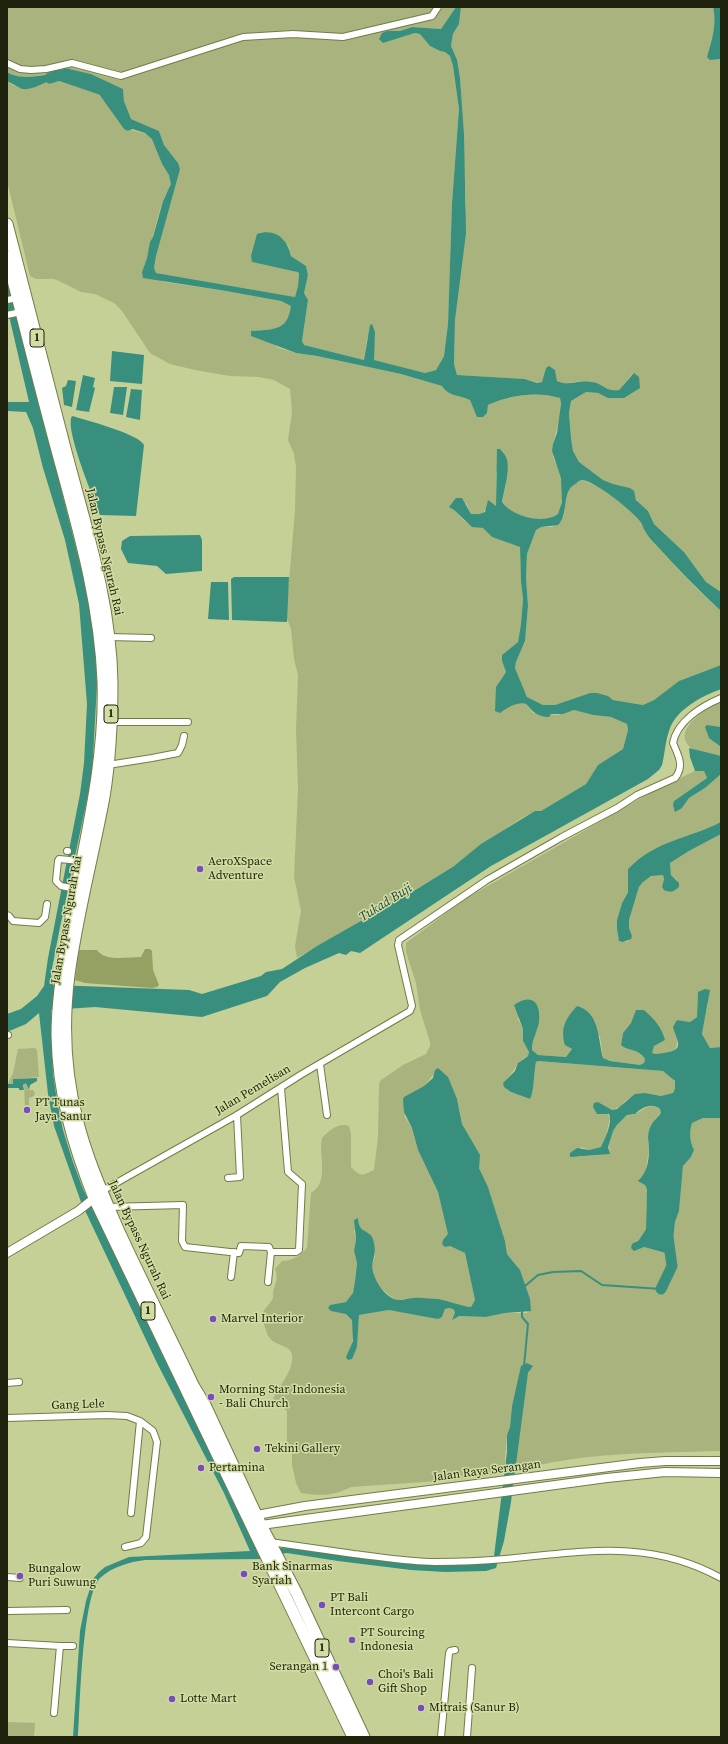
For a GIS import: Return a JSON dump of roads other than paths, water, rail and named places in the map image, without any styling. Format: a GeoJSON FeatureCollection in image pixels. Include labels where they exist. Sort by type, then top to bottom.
{"type":"FeatureCollection","features":[{"type":"Feature","properties":{"kind":"highway","name":"Jalan Bypass Ngurah Rai"},"geometry":{"type":"LineString","coordinates":[[7,224],[93,588],[103,681],[102,727],[99,763],[95,794],[73,888],[62,1012],[77,1119],[86,1150],[96,1197],[220,1448],[259,1520],[274,1561],[353,1737]]}},
{"type":"Feature","properties":{"kind":"highway","name":"Jalan Bypass Ngurah Rai"},"geometry":{"type":"LineString","coordinates":[[7,257],[13,299],[19,312],[99,578],[109,637],[112,682],[108,765],[104,794],[65,977]]}},
{"type":"Feature","properties":{"kind":"highway","name":"Jalan Bypass Ngurah Rai"},"geometry":{"type":"LineString","coordinates":[[96,1197],[108,1207],[220,1448],[233,1489],[268,1545]]}},
{"type":"Feature","properties":{"kind":"highway","name":"Jalan Bypass Ngurah Rai"},"geometry":{"type":"LineString","coordinates":[[274,1561],[364,1737]]}},
{"type":"Feature","properties":{"kind":"street"},"geometry":{"type":"LineString","coordinates":[[7,64],[20,69],[31,70],[46,69],[72,63],[121,76],[243,37],[293,34],[343,37],[432,16],[438,7]]}},
{"type":"Feature","properties":{"kind":"street"},"geometry":{"type":"LineString","coordinates":[[8,315],[19,312]]}},
{"type":"Feature","properties":{"kind":"street"},"geometry":{"type":"LineString","coordinates":[[109,637],[150,638]]}},
{"type":"Feature","properties":{"kind":"street","name":"Jalan Pemelisan"},"geometry":{"type":"LineString","coordinates":[[7,1253],[78,1211],[96,1197],[237,1115],[410,1011],[412,1006],[398,942],[494,876],[562,837],[617,808],[637,795],[675,778],[679,772],[680,764],[679,754],[673,743],[678,731],[698,710],[721,698]]}},
{"type":"Feature","properties":{"kind":"street"},"geometry":{"type":"LineString","coordinates":[[111,722],[188,722]]}},
{"type":"Feature","properties":{"kind":"street"},"geometry":{"type":"LineString","coordinates":[[108,765],[178,752],[182,745],[184,736]]}},
{"type":"Feature","properties":{"kind":"street"},"geometry":{"type":"LineString","coordinates":[[73,888],[61,886],[55,879],[58,861],[59,858],[79,861]]}},
{"type":"Feature","properties":{"kind":"street"},"geometry":{"type":"LineString","coordinates":[[7,915],[10,916],[13,921],[39,923],[45,917],[47,904]]}},
{"type":"Feature","properties":{"kind":"street"},"geometry":{"type":"LineString","coordinates":[[320,1064],[327,1115]]}},
{"type":"Feature","properties":{"kind":"street"},"geometry":{"type":"LineString","coordinates":[[271,1252],[298,1251],[303,1196],[302,1184],[288,1172],[281,1088]]}},
{"type":"Feature","properties":{"kind":"street"},"geometry":{"type":"LineString","coordinates":[[228,1178],[240,1177],[237,1115]]}},
{"type":"Feature","properties":{"kind":"street"},"geometry":{"type":"LineString","coordinates":[[108,1207],[183,1205],[183,1246],[234,1252],[240,1252],[242,1246],[268,1247],[271,1252],[268,1282]]}},
{"type":"Feature","properties":{"kind":"street"},"geometry":{"type":"LineString","coordinates":[[231,1277],[234,1252]]}},
{"type":"Feature","properties":{"kind":"street"},"geometry":{"type":"LineString","coordinates":[[7,1383],[19,1382]]}},
{"type":"Feature","properties":{"kind":"street","name":"Gang Lele"},"geometry":{"type":"LineString","coordinates":[[7,1418],[107,1415],[127,1416],[140,1421],[153,1431],[157,1442],[146,1537],[141,1543],[125,1547]]}},
{"type":"Feature","properties":{"kind":"street"},"geometry":{"type":"LineString","coordinates":[[131,1513],[140,1421]]}},
{"type":"Feature","properties":{"kind":"street","name":"Jalan Raya Serangan"},"geometry":{"type":"LineString","coordinates":[[259,1520],[305,1506],[646,1463],[721,1461]]}},
{"type":"Feature","properties":{"kind":"street","name":"Jalan Raya Serangan"},"geometry":{"type":"LineString","coordinates":[[259,1520],[497,1493],[638,1474],[665,1472],[721,1473]]}},
{"type":"Feature","properties":{"kind":"street"},"geometry":{"type":"LineString","coordinates":[[268,1545],[416,1561],[500,1560],[576,1552],[620,1551],[648,1553],[684,1560],[721,1578]]}},
{"type":"Feature","properties":{"kind":"street"},"geometry":{"type":"LineString","coordinates":[[7,1578],[20,1578]]}},
{"type":"Feature","properties":{"kind":"street"},"geometry":{"type":"LineString","coordinates":[[7,1610],[67,1610]]}},
{"type":"Feature","properties":{"kind":"street"},"geometry":{"type":"LineString","coordinates":[[7,1643],[73,1646]]}},
{"type":"Feature","properties":{"kind":"street"},"geometry":{"type":"LineString","coordinates":[[54,1713],[60,1646]]}},
{"type":"Feature","properties":{"kind":"street"},"geometry":{"type":"LineString","coordinates":[[441,1737],[449,1653],[450,1651],[455,1650]]}},
{"type":"Feature","properties":{"kind":"street"},"geometry":{"type":"LineString","coordinates":[[467,1737],[472,1668]]}},
{"type":"Feature","properties":{"kind":"water"},"geometry":{"type":"Polygon","coordinates":[[[456,7],[461,7],[459,24],[453,34],[451,46],[457,60],[460,78],[464,135],[466,233],[455,320],[454,364],[457,375],[525,379],[537,383],[542,382],[546,368],[549,366],[555,370],[557,381],[561,383],[588,381],[599,384],[611,390],[619,390],[634,373],[639,377],[640,388],[624,398],[608,398],[598,393],[586,392],[571,401],[569,413],[573,451],[579,462],[603,480],[630,488],[634,491],[636,500],[648,511],[654,524],[684,552],[706,582],[721,592],[721,611],[688,579],[652,540],[635,515],[604,490],[581,480],[569,491],[562,520],[558,525],[541,527],[536,530],[527,554],[526,577],[528,606],[525,641],[515,668],[527,697],[543,705],[555,705],[590,693],[597,693],[608,696],[613,700],[643,705],[654,700],[679,681],[721,665],[721,689],[690,705],[683,710],[672,723],[662,765],[659,770],[648,779],[491,866],[360,953],[351,951],[346,955],[339,953],[305,968],[280,982],[267,996],[202,1017],[95,1007],[51,1010],[53,1074],[57,1101],[63,1130],[83,1189],[215,1459],[229,1494],[254,1540],[258,1551],[281,1548],[304,1549],[385,1561],[491,1561],[494,1556],[507,1452],[507,1435],[510,1427],[512,1406],[521,1366],[527,1363],[533,1366],[528,1373],[511,1502],[504,1541],[496,1568],[486,1571],[445,1572],[411,1570],[287,1553],[262,1559],[145,1560],[121,1566],[100,1578],[94,1589],[89,1606],[83,1653],[78,1737],[73,1737],[80,1631],[86,1601],[93,1579],[99,1572],[105,1567],[129,1557],[250,1551],[224,1493],[157,1363],[81,1202],[54,1126],[48,1094],[39,1013],[26,1024],[7,1032],[7,1014],[21,1009],[37,996],[44,986],[48,958],[80,794],[84,763],[87,704],[79,604],[65,540],[43,468],[33,428],[26,412],[7,411],[7,402],[29,402],[7,307],[7,277],[86,587],[94,635],[97,684],[92,776],[51,974],[53,985],[189,990],[202,994],[261,976],[266,972],[282,969],[317,946],[412,892],[454,866],[481,844],[525,817],[535,811],[541,811],[586,784],[598,765],[623,749],[628,730],[627,724],[611,717],[593,715],[574,710],[563,714],[551,714],[549,717],[545,717],[536,714],[526,704],[519,704],[500,713],[495,711],[496,687],[506,672],[502,661],[502,655],[518,642],[521,624],[523,599],[520,547],[492,537],[483,528],[472,527],[449,507],[456,498],[462,498],[471,514],[485,512],[488,500],[496,506],[497,449],[500,449],[506,456],[508,467],[502,502],[520,515],[536,519],[544,519],[558,514],[562,502],[561,478],[552,451],[557,433],[561,404],[560,398],[533,394],[515,396],[488,405],[487,413],[483,417],[477,417],[470,400],[451,394],[442,386],[401,374],[296,353],[251,336],[251,331],[279,327],[286,321],[289,316],[291,306],[281,301],[143,278],[142,272],[147,258],[150,242],[153,237],[163,201],[171,184],[169,175],[162,164],[152,139],[145,133],[126,127],[121,120],[116,100],[112,95],[84,81],[69,76],[63,76],[57,77],[34,88],[22,89],[7,81],[7,72],[13,75],[28,77],[44,75],[65,68],[91,74],[123,89],[124,101],[131,119],[159,131],[164,145],[178,163],[180,169],[156,256],[154,268],[156,273],[295,297],[299,273],[252,262],[251,256],[257,234],[275,234],[280,236],[287,245],[291,256],[306,266],[308,275],[304,293],[308,300],[302,341],[304,345],[364,360],[370,325],[372,324],[375,332],[374,360],[425,373],[436,370],[444,356],[448,324],[452,203],[459,109],[453,66],[450,56],[445,52],[430,46],[420,34],[415,33],[383,43],[379,39],[382,33],[387,31],[400,31],[412,27],[441,29],[456,7]]]}},
{"type":"Feature","properties":{"kind":"water"},"geometry":{"type":"Polygon","coordinates":[[[713,7],[721,7],[721,59],[710,60],[707,57],[714,26],[713,7]]]}},
{"type":"Feature","properties":{"kind":"water"},"geometry":{"type":"Polygon","coordinates":[[[112,351],[144,355],[142,384],[110,381],[112,351]]]}},
{"type":"Feature","properties":{"kind":"water"},"geometry":{"type":"Polygon","coordinates":[[[83,375],[95,378],[93,387],[95,388],[89,412],[76,410],[83,375]]]}},
{"type":"Feature","properties":{"kind":"water"},"geometry":{"type":"Polygon","coordinates":[[[68,380],[76,381],[72,407],[64,405],[62,388],[66,386],[68,380]]]}},
{"type":"Feature","properties":{"kind":"water"},"geometry":{"type":"Polygon","coordinates":[[[114,387],[127,387],[123,415],[110,413],[114,387]]]}},
{"type":"Feature","properties":{"kind":"water"},"geometry":{"type":"Polygon","coordinates":[[[131,389],[142,390],[140,420],[126,417],[131,389]]]}},
{"type":"Feature","properties":{"kind":"water"},"geometry":{"type":"Polygon","coordinates":[[[72,416],[133,436],[144,445],[136,516],[100,515],[86,480],[72,434],[72,416]]]}},
{"type":"Feature","properties":{"kind":"water"},"geometry":{"type":"Polygon","coordinates":[[[200,535],[202,540],[202,571],[166,574],[157,566],[128,563],[121,549],[122,541],[130,536],[200,535]]]}},
{"type":"Feature","properties":{"kind":"water"},"geometry":{"type":"Polygon","coordinates":[[[234,577],[289,577],[287,622],[232,620],[231,579],[234,577]]]}},
{"type":"Feature","properties":{"kind":"water"},"geometry":{"type":"Polygon","coordinates":[[[211,582],[228,582],[229,620],[208,619],[211,582]]]}},
{"type":"Feature","properties":{"kind":"water"},"geometry":{"type":"Polygon","coordinates":[[[707,725],[721,727],[721,747],[709,738],[705,727],[707,725]]]}},
{"type":"Feature","properties":{"kind":"water"},"geometry":{"type":"Polygon","coordinates":[[[689,748],[721,756],[721,774],[705,788],[689,798],[682,808],[675,812],[673,805],[674,801],[707,778],[704,771],[695,771],[690,757],[689,748]]]}},
{"type":"Feature","properties":{"kind":"water"},"geometry":{"type":"Polygon","coordinates":[[[721,822],[721,834],[670,863],[671,875],[679,883],[679,887],[677,889],[670,892],[664,890],[662,887],[664,879],[663,875],[651,876],[642,883],[639,887],[629,920],[629,928],[632,936],[631,939],[623,942],[619,941],[617,920],[622,903],[628,892],[628,869],[639,859],[661,846],[721,822]]]}},
{"type":"Feature","properties":{"kind":"water"},"geometry":{"type":"Polygon","coordinates":[[[705,989],[710,990],[702,1034],[710,1048],[721,1047],[721,1118],[703,1118],[692,1123],[690,1137],[694,1150],[691,1157],[683,1166],[679,1211],[675,1222],[672,1250],[669,1254],[644,1247],[634,1251],[631,1248],[632,1244],[639,1240],[646,1229],[647,1189],[645,1185],[638,1181],[644,1174],[648,1162],[648,1133],[652,1123],[661,1113],[660,1109],[654,1106],[647,1106],[635,1114],[627,1115],[613,1131],[608,1147],[610,1154],[570,1157],[570,1153],[577,1148],[589,1150],[601,1147],[608,1130],[610,1118],[609,1114],[597,1114],[593,1107],[594,1103],[598,1102],[612,1110],[617,1109],[635,1094],[645,1093],[661,1096],[673,1093],[675,1089],[675,1081],[663,1071],[538,1061],[536,1062],[530,1099],[511,1092],[504,1087],[503,1083],[515,1071],[518,1063],[528,1056],[529,1052],[523,1041],[523,1029],[514,1005],[520,1001],[530,1000],[537,1005],[539,1022],[532,1050],[538,1055],[566,1057],[572,1049],[565,1045],[563,1033],[564,1028],[567,1019],[577,1006],[585,1009],[594,1020],[599,1035],[603,1058],[610,1061],[640,1065],[644,1063],[645,1059],[639,1053],[627,1049],[621,1045],[623,1033],[631,1023],[636,1010],[644,1010],[648,1013],[657,1023],[665,1040],[654,1046],[652,1053],[657,1054],[671,1052],[676,1050],[678,1047],[678,1040],[673,1027],[677,1020],[690,1022],[697,1017],[698,992],[705,989]]]}},
{"type":"Feature","properties":{"kind":"water"},"geometry":{"type":"Polygon","coordinates":[[[438,1068],[448,1077],[457,1099],[462,1124],[480,1155],[479,1168],[488,1187],[505,1241],[507,1254],[520,1270],[530,1299],[531,1311],[505,1313],[486,1317],[459,1316],[452,1320],[455,1312],[453,1309],[449,1308],[445,1309],[442,1317],[438,1319],[389,1310],[359,1315],[357,1347],[352,1359],[348,1360],[346,1357],[353,1341],[352,1320],[346,1314],[331,1311],[328,1308],[330,1305],[346,1302],[353,1293],[357,1263],[354,1251],[356,1239],[354,1220],[358,1218],[360,1228],[370,1235],[374,1243],[375,1252],[372,1268],[374,1276],[382,1290],[390,1297],[399,1300],[417,1298],[438,1299],[471,1307],[475,1300],[465,1253],[450,1246],[445,1247],[442,1244],[443,1240],[448,1234],[438,1192],[418,1150],[412,1128],[404,1112],[404,1097],[424,1086],[433,1078],[435,1070],[438,1068]]]}},
{"type":"Feature","properties":{"kind":"water"},"geometry":{"type":"Polygon","coordinates":[[[37,1078],[37,1081],[30,1085],[29,1090],[26,1083],[23,1085],[24,1090],[19,1090],[19,1088],[7,1088],[7,1084],[13,1084],[13,1079],[37,1078]]]}},
{"type":"Feature","properties":{"kind":"waterway"},"geometry":{"type":"LineString","coordinates":[[50,78],[59,75],[103,90],[128,125]]}},
{"type":"Feature","properties":{"kind":"waterway"},"geometry":{"type":"LineString","coordinates":[[661,1289],[672,1266],[668,1237]]}},
{"type":"Feature","properties":{"kind":"waterway"},"geometry":{"type":"LineString","coordinates":[[525,1289],[525,1286],[538,1275],[553,1272],[581,1271],[602,1285],[661,1289]]}},
{"type":"Feature","properties":{"kind":"waterway"},"geometry":{"type":"LineString","coordinates":[[522,1311],[522,1317],[528,1324],[524,1366]]}},
{"type":"Feature","properties":{"kind":"place","name":"AeroXSpace Adventure"},"geometry":{"type":"Point","coordinates":[200,869]}},
{"type":"Feature","properties":{"kind":"place","name":"PT Tunas Jaya Sanur"},"geometry":{"type":"Point","coordinates":[27,1110]}},
{"type":"Feature","properties":{"kind":"place","name":"Marvel Interior"},"geometry":{"type":"Point","coordinates":[213,1319]}},
{"type":"Feature","properties":{"kind":"place","name":"Morning Star Indonesia - Bali Church"},"geometry":{"type":"Point","coordinates":[211,1397]}},
{"type":"Feature","properties":{"kind":"place","name":"Tekini Gallery"},"geometry":{"type":"Point","coordinates":[257,1449]}},
{"type":"Feature","properties":{"kind":"place","name":"Pertamina"},"geometry":{"type":"Point","coordinates":[201,1468]}},
{"type":"Feature","properties":{"kind":"place","name":"Bank Sinarmas Syariah"},"geometry":{"type":"Point","coordinates":[244,1574]}},
{"type":"Feature","properties":{"kind":"place","name":"Bungalow Puri Suwung"},"geometry":{"type":"Point","coordinates":[20,1576]}},
{"type":"Feature","properties":{"kind":"place","name":"PT Bali Intercont Cargo"},"geometry":{"type":"Point","coordinates":[322,1605]}},
{"type":"Feature","properties":{"kind":"place","name":"PT Sourcing Indonesia"},"geometry":{"type":"Point","coordinates":[352,1640]}},
{"type":"Feature","properties":{"kind":"place","name":"Serangan 1"},"geometry":{"type":"Point","coordinates":[336,1667]}},
{"type":"Feature","properties":{"kind":"place","name":"Choi's Bali Gift Shop"},"geometry":{"type":"Point","coordinates":[370,1682]}},
{"type":"Feature","properties":{"kind":"place","name":"Lotte Mart"},"geometry":{"type":"Point","coordinates":[172,1699]}},
{"type":"Feature","properties":{"kind":"place","name":"Mitrais (Sanur B)"},"geometry":{"type":"Point","coordinates":[421,1708]}},
{"type":"Feature","properties":{"kind":"water label","name":"Tukad Buji"},"geometry":{"type":"Point","coordinates":[386,903]}}]}
